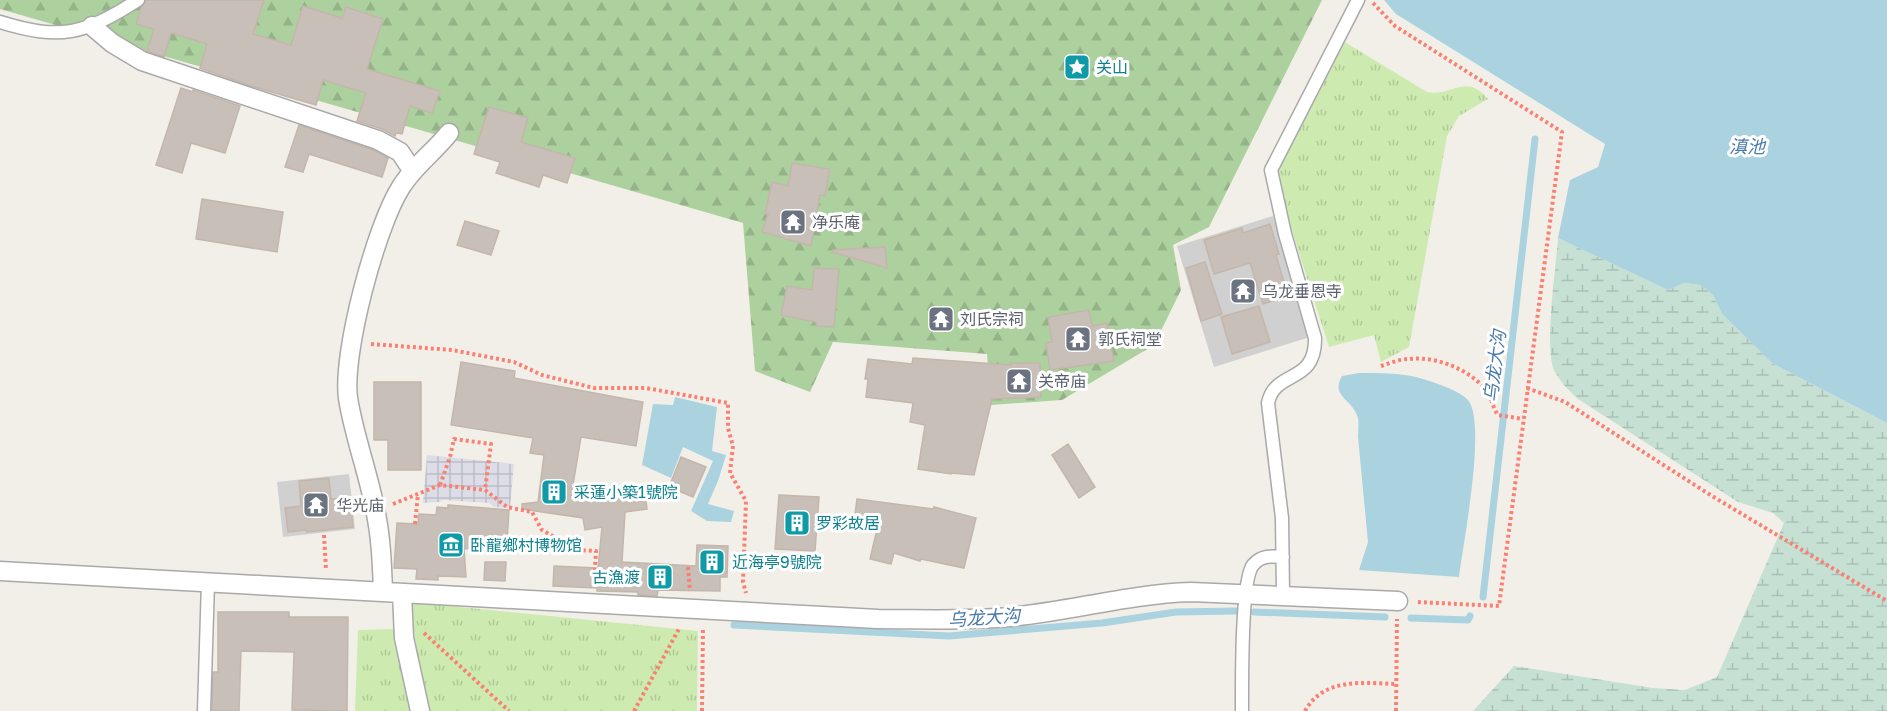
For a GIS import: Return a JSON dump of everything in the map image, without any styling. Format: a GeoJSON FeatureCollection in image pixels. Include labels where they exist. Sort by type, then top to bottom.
{"type":"FeatureCollection","features":[{"type":"Feature","properties":{"kind":"street"},"geometry":{"type":"LineString","coordinates":[[92,26],[112,43],[142,61],[378,140],[400,152],[412,170]]}},
{"type":"Feature","properties":{"kind":"street"},"geometry":{"type":"LineString","coordinates":[[383,591],[380,540],[375,509],[348,396],[348,367],[362,296],[389,209],[412,170],[440,145],[449,133]]}},
{"type":"Feature","properties":{"kind":"street"},"geometry":{"type":"LineString","coordinates":[[0,571],[878,619],[945,620],[1011,617],[1160,593],[1283,595],[1398,601]]}},
{"type":"Feature","properties":{"kind":"street"},"geometry":{"type":"LineString","coordinates":[[402,593],[404,638],[420,711]]}},
{"type":"Feature","properties":{"kind":"lane"},"geometry":{"type":"LineString","coordinates":[[0,22],[20,29],[64,34],[92,26],[138,0]]}},
{"type":"Feature","properties":{"kind":"lane"},"geometry":{"type":"LineString","coordinates":[[1283,595],[1282,518],[1268,403],[1270,392],[1278,384],[1306,369],[1316,349],[1316,338],[1285,234],[1270,170],[1358,0]]}},
{"type":"Feature","properties":{"kind":"lane"},"geometry":{"type":"LineString","coordinates":[[1242,711],[1246,594],[1252,565],[1267,556],[1283,557]]}},
{"type":"Feature","properties":{"kind":"lane"},"geometry":{"type":"LineString","coordinates":[[204,711],[208,582]]}},
{"type":"Feature","properties":{"kind":"path"},"geometry":{"type":"LineString","coordinates":[[1370,0],[1395,26],[1562,132],[1499,606],[1398,601],[1396,711]]}},
{"type":"Feature","properties":{"kind":"path"},"geometry":{"type":"LineString","coordinates":[[352,343],[452,350],[514,362],[542,375],[594,388],[646,388],[728,403],[728,428],[732,446],[730,473],[746,501],[743,582],[747,597],[746,612]]}},
{"type":"Feature","properties":{"kind":"path"},"geometry":{"type":"LineString","coordinates":[[1381,366],[1407,359],[1426,358],[1461,369],[1488,392],[1498,415],[1523,419]]}},
{"type":"Feature","properties":{"kind":"path"},"geometry":{"type":"LineString","coordinates":[[1527,388],[1565,402],[1712,496],[1887,601]]}},
{"type":"Feature","properties":{"kind":"path"},"geometry":{"type":"LineString","coordinates":[[440,485],[454,439],[491,444],[485,490]]}},
{"type":"Feature","properties":{"kind":"path"},"geometry":{"type":"LineString","coordinates":[[375,509],[390,506],[440,485],[485,490],[507,507],[532,512],[542,530],[577,550],[596,551],[593,603]]}},
{"type":"Feature","properties":{"kind":"path"},"geometry":{"type":"LineString","coordinates":[[416,524],[418,494]]}},
{"type":"Feature","properties":{"kind":"path"},"geometry":{"type":"LineString","coordinates":[[324,535],[328,588]]}},
{"type":"Feature","properties":{"kind":"path"},"geometry":{"type":"LineString","coordinates":[[634,711],[690,609]]}},
{"type":"Feature","properties":{"kind":"path"},"geometry":{"type":"LineString","coordinates":[[403,615],[509,711]]}},
{"type":"Feature","properties":{"kind":"path"},"geometry":{"type":"LineString","coordinates":[[702,711],[703,630]]}},
{"type":"Feature","properties":{"kind":"path"},"geometry":{"type":"LineString","coordinates":[[1305,711],[1315,697],[1346,682],[1396,684]]}},
{"type":"Feature","properties":{"kind":"shaded area","name":"乌龙垂恩寺"},"geometry":{"type":"Polygon","coordinates":[[[1273,216],[1310,337],[1214,367],[1177,246],[1273,216]]]}},
{"type":"Feature","properties":{"kind":"shaded area"},"geometry":{"type":"Polygon","coordinates":[[[427,455],[514,464],[510,508],[494,507],[489,503],[443,500],[423,503],[427,455]]]}},
{"type":"Feature","properties":{"kind":"shaded area","name":"华光庙"},"geometry":{"type":"Polygon","coordinates":[[[349,474],[355,529],[283,537],[277,482],[349,474]]]}},
{"type":"Feature","properties":{"kind":"green space"},"geometry":{"type":"Polygon","coordinates":[[[0,0],[1322,0],[1209,227],[1173,245],[1181,290],[1154,345],[1062,400],[991,405],[987,354],[833,342],[810,392],[755,371],[743,223],[0,9],[0,0]]]}},
{"type":"Feature","properties":{"kind":"green space"},"geometry":{"type":"Polygon","coordinates":[[[1343,41],[1427,92],[1436,93],[1466,86],[1480,91],[1488,99],[1459,116],[1447,136],[1409,347],[1381,362],[1374,335],[1329,347],[1276,181],[1278,164],[1343,41]]]}},
{"type":"Feature","properties":{"kind":"green space"},"geometry":{"type":"Polygon","coordinates":[[[1558,238],[1668,290],[1684,283],[1701,285],[1713,295],[1722,314],[1772,363],[1887,423],[1887,711],[1473,711],[1514,666],[1653,688],[1685,690],[1717,677],[1784,523],[1773,513],[1738,502],[1578,399],[1562,382],[1554,370],[1550,343],[1558,238]]]}},
{"type":"Feature","properties":{"kind":"green space"},"geometry":{"type":"Polygon","coordinates":[[[410,602],[698,631],[697,711],[428,711],[418,662],[410,602]]]}},
{"type":"Feature","properties":{"kind":"green space"},"geometry":{"type":"Polygon","coordinates":[[[397,629],[413,711],[355,711],[358,630],[397,629]]]}},
{"type":"Feature","properties":{"kind":"water","name":"滇池"},"geometry":{"type":"Polygon","coordinates":[[[1384,0],[1887,0],[1887,423],[1772,363],[1722,314],[1713,295],[1701,285],[1684,283],[1668,290],[1558,238],[1570,180],[1598,167],[1605,144],[1396,14],[1384,0]]]}},
{"type":"Feature","properties":{"kind":"water"},"geometry":{"type":"Polygon","coordinates":[[[1359,373],[1394,374],[1420,378],[1448,388],[1468,400],[1473,413],[1475,457],[1459,577],[1359,570],[1368,542],[1358,422],[1353,408],[1340,392],[1339,382],[1342,376],[1359,373]]]}},
{"type":"Feature","properties":{"kind":"water"},"geometry":{"type":"Polygon","coordinates":[[[675,397],[717,407],[712,451],[726,455],[708,504],[734,511],[731,522],[707,521],[691,511],[713,461],[683,447],[671,478],[642,465],[653,404],[673,405],[675,397]]]}},
{"type":"Feature","properties":{"kind":"building"},"geometry":{"type":"Polygon","coordinates":[[[146,0],[264,0],[253,34],[291,45],[303,6],[342,18],[346,7],[383,19],[367,69],[440,91],[432,113],[410,106],[402,134],[396,133],[395,136],[357,121],[366,93],[323,80],[316,105],[251,86],[200,68],[207,44],[171,33],[164,57],[147,51],[154,29],[136,24],[146,0]]]}},
{"type":"Feature","properties":{"kind":"building"},"geometry":{"type":"Polygon","coordinates":[[[181,88],[240,106],[225,153],[191,143],[182,173],[156,165],[181,88]]]}},
{"type":"Feature","properties":{"kind":"building"},"geometry":{"type":"Polygon","coordinates":[[[489,107],[528,118],[521,142],[575,158],[567,183],[543,175],[539,187],[496,173],[500,162],[474,154],[489,107]]]}},
{"type":"Feature","properties":{"kind":"building"},"geometry":{"type":"Polygon","coordinates":[[[299,125],[373,150],[388,158],[382,177],[309,154],[303,172],[285,167],[299,125]]]}},
{"type":"Feature","properties":{"kind":"building"},"geometry":{"type":"Polygon","coordinates":[[[792,163],[830,169],[825,196],[820,195],[811,246],[762,232],[768,214],[765,214],[772,182],[788,186],[792,163]]]}},
{"type":"Feature","properties":{"kind":"building"},"geometry":{"type":"Polygon","coordinates":[[[202,199],[283,212],[277,252],[196,239],[202,199]]]}},
{"type":"Feature","properties":{"kind":"building"},"geometry":{"type":"Polygon","coordinates":[[[465,221],[499,231],[491,255],[457,245],[465,221]]]}},
{"type":"Feature","properties":{"kind":"building"},"geometry":{"type":"Polygon","coordinates":[[[1270,224],[1288,296],[1263,304],[1250,263],[1214,274],[1204,240],[1242,228],[1243,233],[1270,224]]]}},
{"type":"Feature","properties":{"kind":"building"},"geometry":{"type":"Polygon","coordinates":[[[885,247],[887,268],[832,252],[833,250],[885,247]]]}},
{"type":"Feature","properties":{"kind":"building"},"geometry":{"type":"Polygon","coordinates":[[[1205,262],[1222,314],[1201,321],[1186,268],[1205,262]]]}},
{"type":"Feature","properties":{"kind":"building"},"geometry":{"type":"Polygon","coordinates":[[[814,268],[839,269],[834,327],[816,326],[816,322],[781,315],[787,286],[812,290],[814,268]]]}},
{"type":"Feature","properties":{"kind":"building"},"geometry":{"type":"Polygon","coordinates":[[[1259,306],[1270,342],[1232,354],[1221,317],[1259,306]]]}},
{"type":"Feature","properties":{"kind":"building","name":"郭氏祠堂"},"geometry":{"type":"Polygon","coordinates":[[[1089,310],[1092,326],[1107,323],[1114,361],[1050,370],[1046,343],[1052,342],[1048,317],[1089,310]]]}},
{"type":"Feature","properties":{"kind":"building"},"geometry":{"type":"Polygon","coordinates":[[[913,358],[1011,365],[1011,363],[1040,363],[1041,397],[992,399],[974,475],[918,469],[925,425],[910,422],[913,403],[866,397],[868,379],[865,379],[868,359],[912,364],[913,358]]]}},
{"type":"Feature","properties":{"kind":"building"},"geometry":{"type":"Polygon","coordinates":[[[461,362],[515,371],[514,378],[643,402],[636,446],[581,437],[571,497],[644,484],[647,509],[625,512],[622,562],[696,566],[697,545],[728,546],[727,577],[720,577],[720,591],[658,590],[657,596],[638,595],[638,592],[597,591],[597,588],[553,586],[554,566],[598,568],[602,527],[585,530],[583,518],[522,509],[522,504],[538,502],[544,455],[530,453],[533,438],[451,425],[461,362]]]}},
{"type":"Feature","properties":{"kind":"building"},"geometry":{"type":"Polygon","coordinates":[[[374,382],[421,382],[421,470],[388,470],[388,440],[374,440],[374,382]]]}},
{"type":"Feature","properties":{"kind":"building"},"geometry":{"type":"Polygon","coordinates":[[[1068,444],[1095,487],[1079,498],[1052,455],[1068,444]]]}},
{"type":"Feature","properties":{"kind":"building"},"geometry":{"type":"Polygon","coordinates":[[[681,457],[706,467],[693,497],[669,487],[681,457]]]}},
{"type":"Feature","properties":{"kind":"building","name":"华光庙"},"geometry":{"type":"Polygon","coordinates":[[[329,478],[331,499],[350,497],[353,527],[288,532],[285,508],[301,506],[299,481],[329,478]]]}},
{"type":"Feature","properties":{"kind":"building","name":"罗彩故居"},"geometry":{"type":"Polygon","coordinates":[[[779,495],[819,497],[815,551],[775,549],[779,495]]]}},
{"type":"Feature","properties":{"kind":"building"},"geometry":{"type":"Polygon","coordinates":[[[857,499],[933,509],[934,507],[976,518],[964,568],[921,559],[920,561],[894,553],[891,564],[870,559],[878,525],[854,522],[857,499]]]}},
{"type":"Feature","properties":{"kind":"building"},"geometry":{"type":"Polygon","coordinates":[[[448,505],[509,510],[507,542],[464,549],[466,577],[438,576],[438,580],[416,579],[417,569],[394,568],[397,523],[418,524],[419,514],[436,515],[437,507],[448,508],[448,505]]]}},
{"type":"Feature","properties":{"kind":"building"},"geometry":{"type":"Polygon","coordinates":[[[485,562],[506,562],[505,581],[484,580],[485,562]]]}},
{"type":"Feature","properties":{"kind":"building"},"geometry":{"type":"Polygon","coordinates":[[[218,612],[289,612],[289,617],[348,617],[347,711],[292,710],[294,652],[241,651],[239,711],[212,711],[213,672],[218,672],[218,612]]]}},
{"type":"Feature","properties":{"kind":"waterway","name":"乌龙大沟"},"geometry":{"type":"LineString","coordinates":[[1483,597],[1535,139]]}},
{"type":"Feature","properties":{"kind":"waterway","name":"乌龙大沟"},"geometry":{"type":"LineString","coordinates":[[734,625],[949,636],[1102,623],[1176,612],[1236,611]]}},
{"type":"Feature","properties":{"kind":"waterway","name":"乌龙大沟"},"geometry":{"type":"LineString","coordinates":[[1254,612],[1385,617]]}},
{"type":"Feature","properties":{"kind":"waterway","name":"乌龙大沟"},"geometry":{"type":"LineString","coordinates":[[1411,618],[1468,620],[1470,616]]}},
{"type":"Feature","properties":{"kind":"place","name":"关山"},"geometry":{"type":"Point","coordinates":[1077,67]}},
{"type":"Feature","properties":{"kind":"place","name":"净乐庵"},"geometry":{"type":"Point","coordinates":[793,222]}},
{"type":"Feature","properties":{"kind":"place","name":"乌龙垂恩寺"},"geometry":{"type":"Point","coordinates":[1243,291]}},
{"type":"Feature","properties":{"kind":"place","name":"刘氏宗祠"},"geometry":{"type":"Point","coordinates":[941,319]}},
{"type":"Feature","properties":{"kind":"place","name":"郭氏祠堂"},"geometry":{"type":"Point","coordinates":[1078,339]}},
{"type":"Feature","properties":{"kind":"place","name":"关帝庙"},"geometry":{"type":"Point","coordinates":[1019,381]}},
{"type":"Feature","properties":{"kind":"place","name":"采蓮小築1號院"},"geometry":{"type":"Point","coordinates":[554,492]}},
{"type":"Feature","properties":{"kind":"place","name":"华光庙"},"geometry":{"type":"Point","coordinates":[316,505]}},
{"type":"Feature","properties":{"kind":"place","name":"罗彩故居"},"geometry":{"type":"Point","coordinates":[797,523]}},
{"type":"Feature","properties":{"kind":"place","name":"卧龍鄉村博物馆"},"geometry":{"type":"Point","coordinates":[451,545]}},
{"type":"Feature","properties":{"kind":"place","name":"近海亭9號院"},"geometry":{"type":"Point","coordinates":[712,562]}},
{"type":"Feature","properties":{"kind":"place","name":"古漁渡"},"geometry":{"type":"Point","coordinates":[660,577]}}]}
